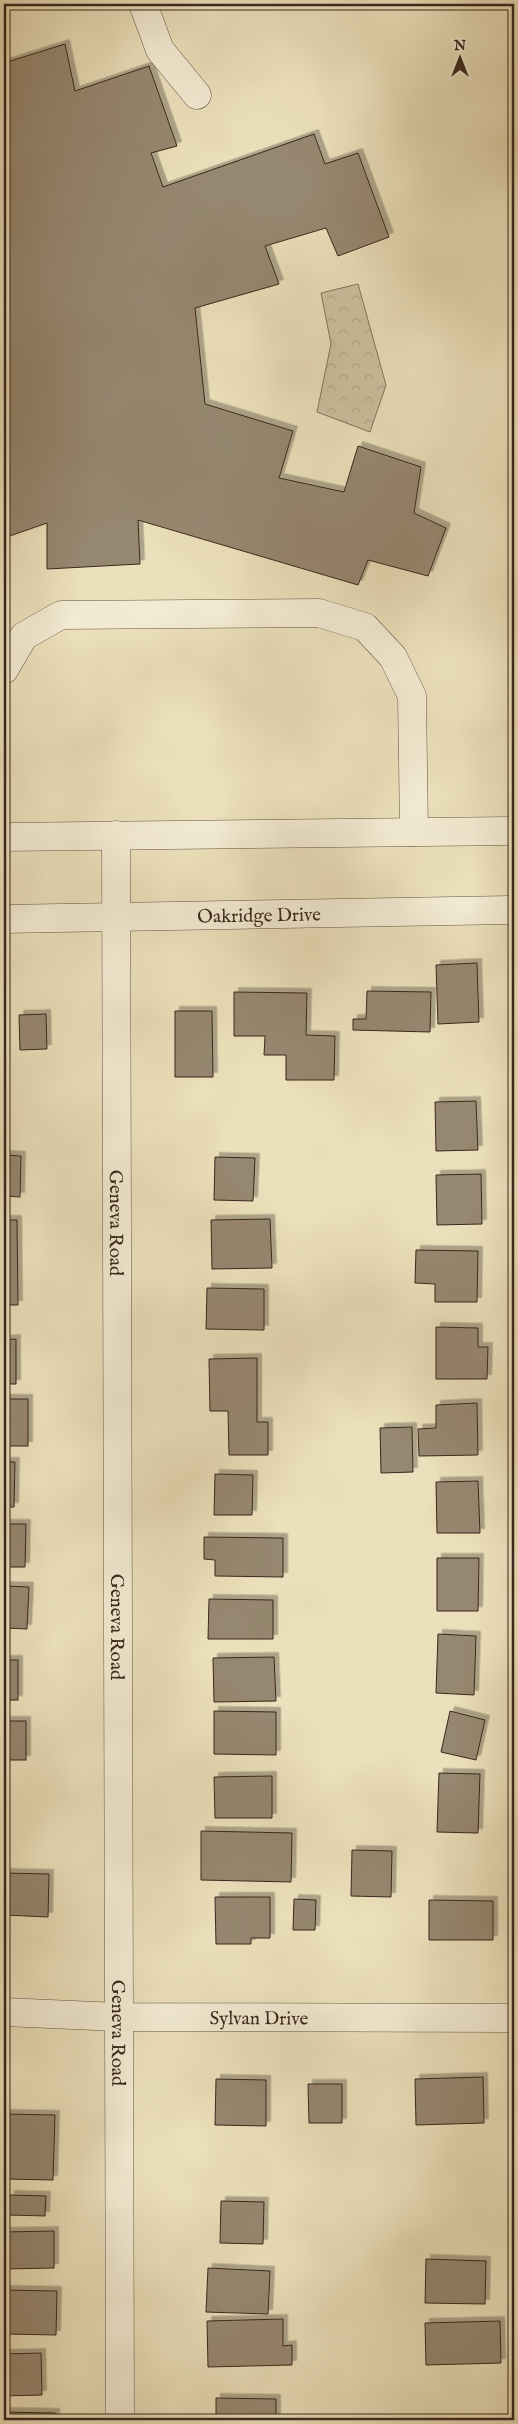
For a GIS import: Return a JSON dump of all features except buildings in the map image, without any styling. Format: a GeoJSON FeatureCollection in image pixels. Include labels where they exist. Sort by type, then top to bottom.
{"type":"FeatureCollection","features":[{"type":"Feature","properties":{"kind":"street"},"geometry":{"type":"LineString","coordinates":[[142,4],[160,50],[197,95]]}},
{"type":"Feature","properties":{"kind":"street"},"geometry":{"type":"LineString","coordinates":[[4,670],[24,636],[60,615],[319,613],[365,627],[394,657],[412,696],[414,832]]}},
{"type":"Feature","properties":{"kind":"street"},"geometry":{"type":"LineString","coordinates":[[4,837],[514,831]]}},
{"type":"Feature","properties":{"kind":"street","name":"Geneva Road"},"geometry":{"type":"LineString","coordinates":[[116,835],[120,2420]]}},
{"type":"Feature","properties":{"kind":"street","name":"Oakridge Drive"},"geometry":{"type":"LineString","coordinates":[[4,919],[514,910]]}},
{"type":"Feature","properties":{"kind":"street","name":"Sylvan Drive"},"geometry":{"type":"LineString","coordinates":[[4,2012],[119,2017],[514,2018]]}},
{"type":"Feature","properties":{"kind":"green space"},"geometry":{"type":"Polygon","coordinates":[[[358,284],[386,385],[370,432],[317,412],[331,344],[321,293],[358,284]]]}}]}
